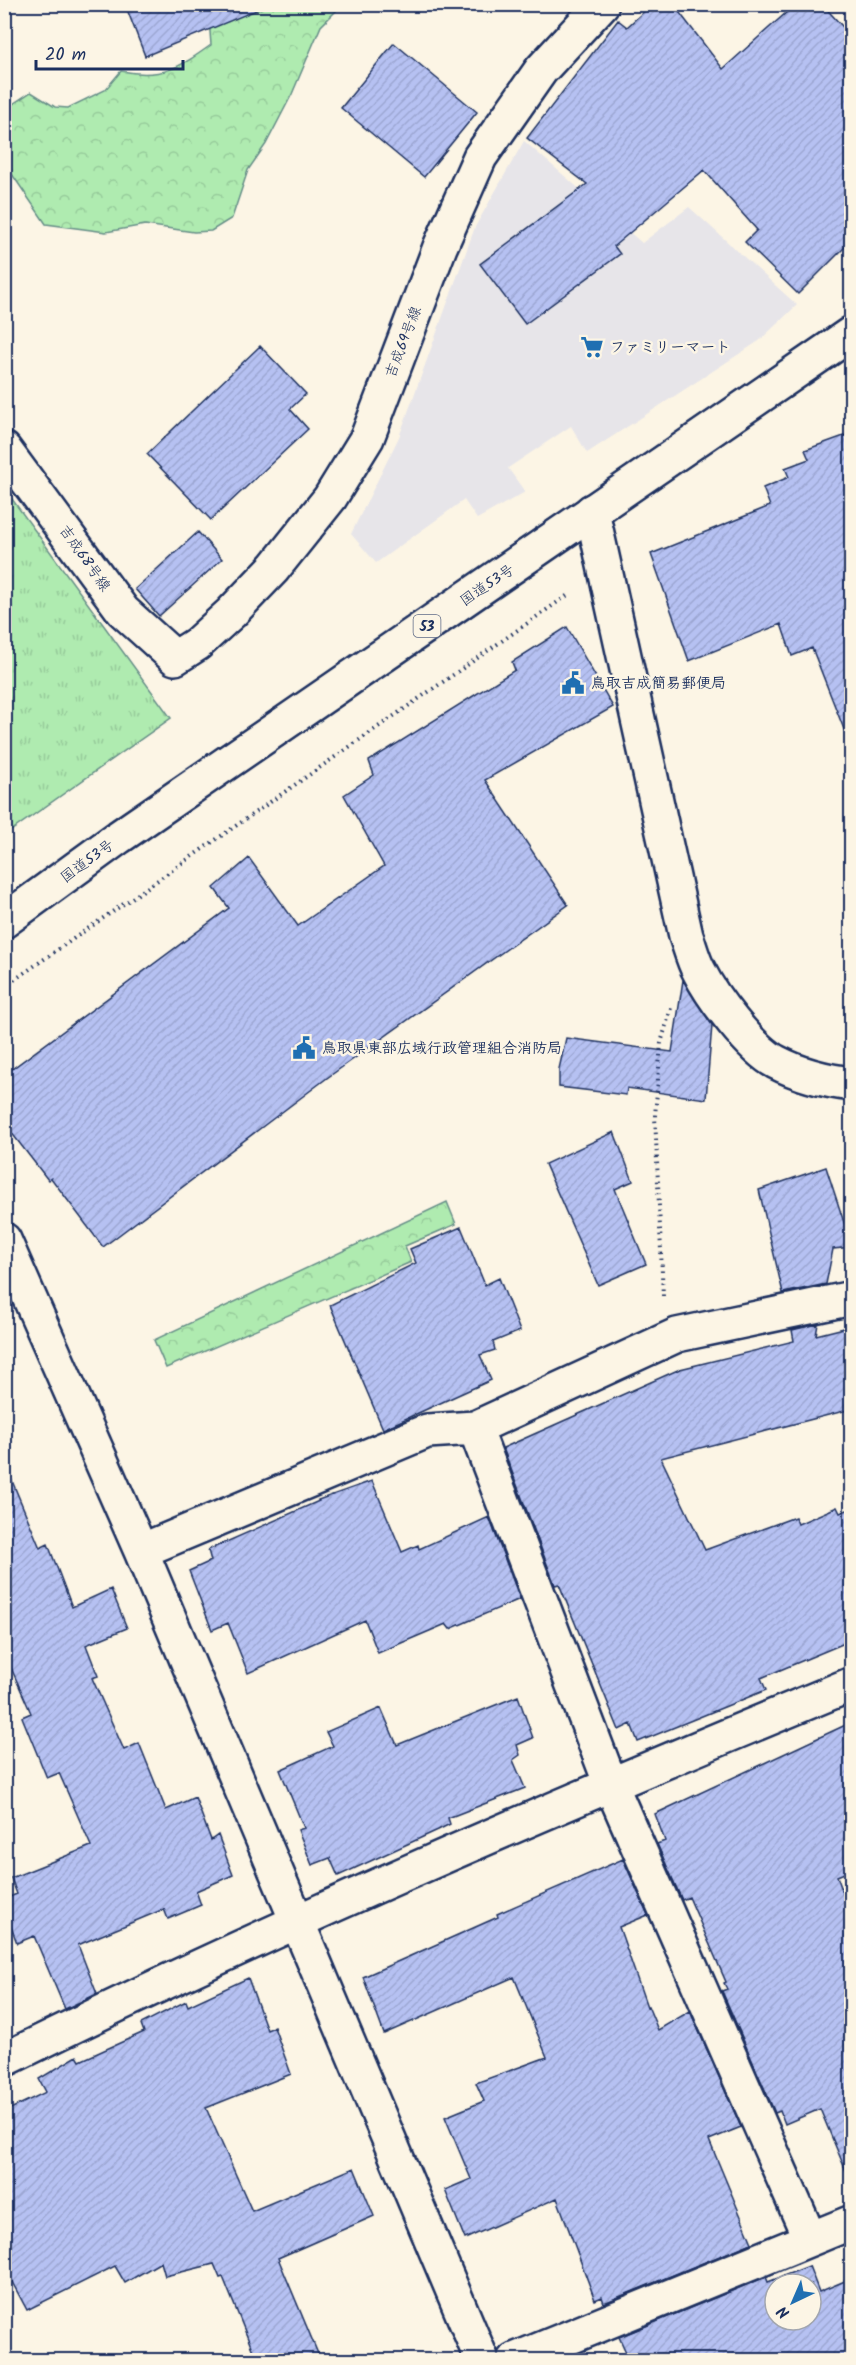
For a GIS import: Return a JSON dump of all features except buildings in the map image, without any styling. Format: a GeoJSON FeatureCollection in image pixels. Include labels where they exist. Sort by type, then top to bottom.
{"type":"FeatureCollection","features":[{"type":"Feature","properties":{"kind":"main road","name":"吉成69号線"},"geometry":{"type":"LineString","coordinates":[[175,658],[196,644],[274,568],[330,498],[368,438],[436,258],[480,157],[541,70],[603,4]]}},
{"type":"Feature","properties":{"kind":"main road","name":"国道53号"},"geometry":{"type":"LineString","coordinates":[[4,921],[119,837],[852,333]]}},
{"type":"Feature","properties":{"kind":"main road","name":"吉成68号線"},"geometry":{"type":"LineString","coordinates":[[4,449],[123,611],[175,658]]}},
{"type":"Feature","properties":{"kind":"main road"},"geometry":{"type":"LineString","coordinates":[[592,512],[690,948],[698,970],[744,1034],[774,1061],[803,1074],[832,1082],[852,1084]]}},
{"type":"Feature","properties":{"kind":"main road"},"geometry":{"type":"LineString","coordinates":[[4,1240],[141,1551],[482,2361]]}},
{"type":"Feature","properties":{"kind":"main road"},"geometry":{"type":"LineString","coordinates":[[141,1551],[427,1431],[475,1428],[677,1335],[852,1298]]}},
{"type":"Feature","properties":{"kind":"main road"},"geometry":{"type":"LineString","coordinates":[[475,1428],[611,1785],[810,2239]]}},
{"type":"Feature","properties":{"kind":"main road"},"geometry":{"type":"LineString","coordinates":[[4,2060],[149,1988],[611,1785],[852,1684]]}},
{"type":"Feature","properties":{"kind":"main road"},"geometry":{"type":"LineString","coordinates":[[514,2361],[852,2222]]}},
{"type":"Feature","properties":{"kind":"path"},"geometry":{"type":"LineString","coordinates":[[4,987],[572,592]]}},
{"type":"Feature","properties":{"kind":"path"},"geometry":{"type":"LineString","coordinates":[[664,1340],[655,1116],[661,1043],[690,948]]}},
{"type":"Feature","properties":{"kind":"shaded area","name":"ファミリーマート"},"geometry":{"type":"Polygon","coordinates":[[[524,141],[642,243],[689,207],[797,305],[759,341],[587,453],[571,426],[508,468],[525,492],[477,519],[464,500],[376,563],[351,534],[399,437],[475,227],[524,141]]]}},
{"type":"Feature","properties":{"kind":"green space"},"geometry":{"type":"Polygon","coordinates":[[[208,5],[342,5],[321,26],[292,94],[266,144],[248,170],[232,218],[211,231],[194,232],[145,225],[106,232],[46,224],[5,164],[4,110],[31,92],[55,107],[68,108],[105,90],[121,71],[148,74],[169,70],[189,60],[211,45],[208,5]]]}},
{"type":"Feature","properties":{"kind":"green space"},"geometry":{"type":"Polygon","coordinates":[[[4,488],[171,718],[5,835],[4,835],[4,488]]]}},
{"type":"Feature","properties":{"kind":"green space"},"geometry":{"type":"Polygon","coordinates":[[[447,1202],[456,1224],[405,1246],[411,1262],[166,1368],[154,1340],[447,1202]]]}},
{"type":"Feature","properties":{"kind":"place","name":"ファミリーマート"},"geometry":{"type":"Point","coordinates":[592,347]}},
{"type":"Feature","properties":{"kind":"place","name":"鳥取吉成簡易郵便局"},"geometry":{"type":"Point","coordinates":[573,683]}},
{"type":"Feature","properties":{"kind":"place","name":"鳥取県東部広域行政管理組合消防局"},"geometry":{"type":"Point","coordinates":[304,1048]}}]}
